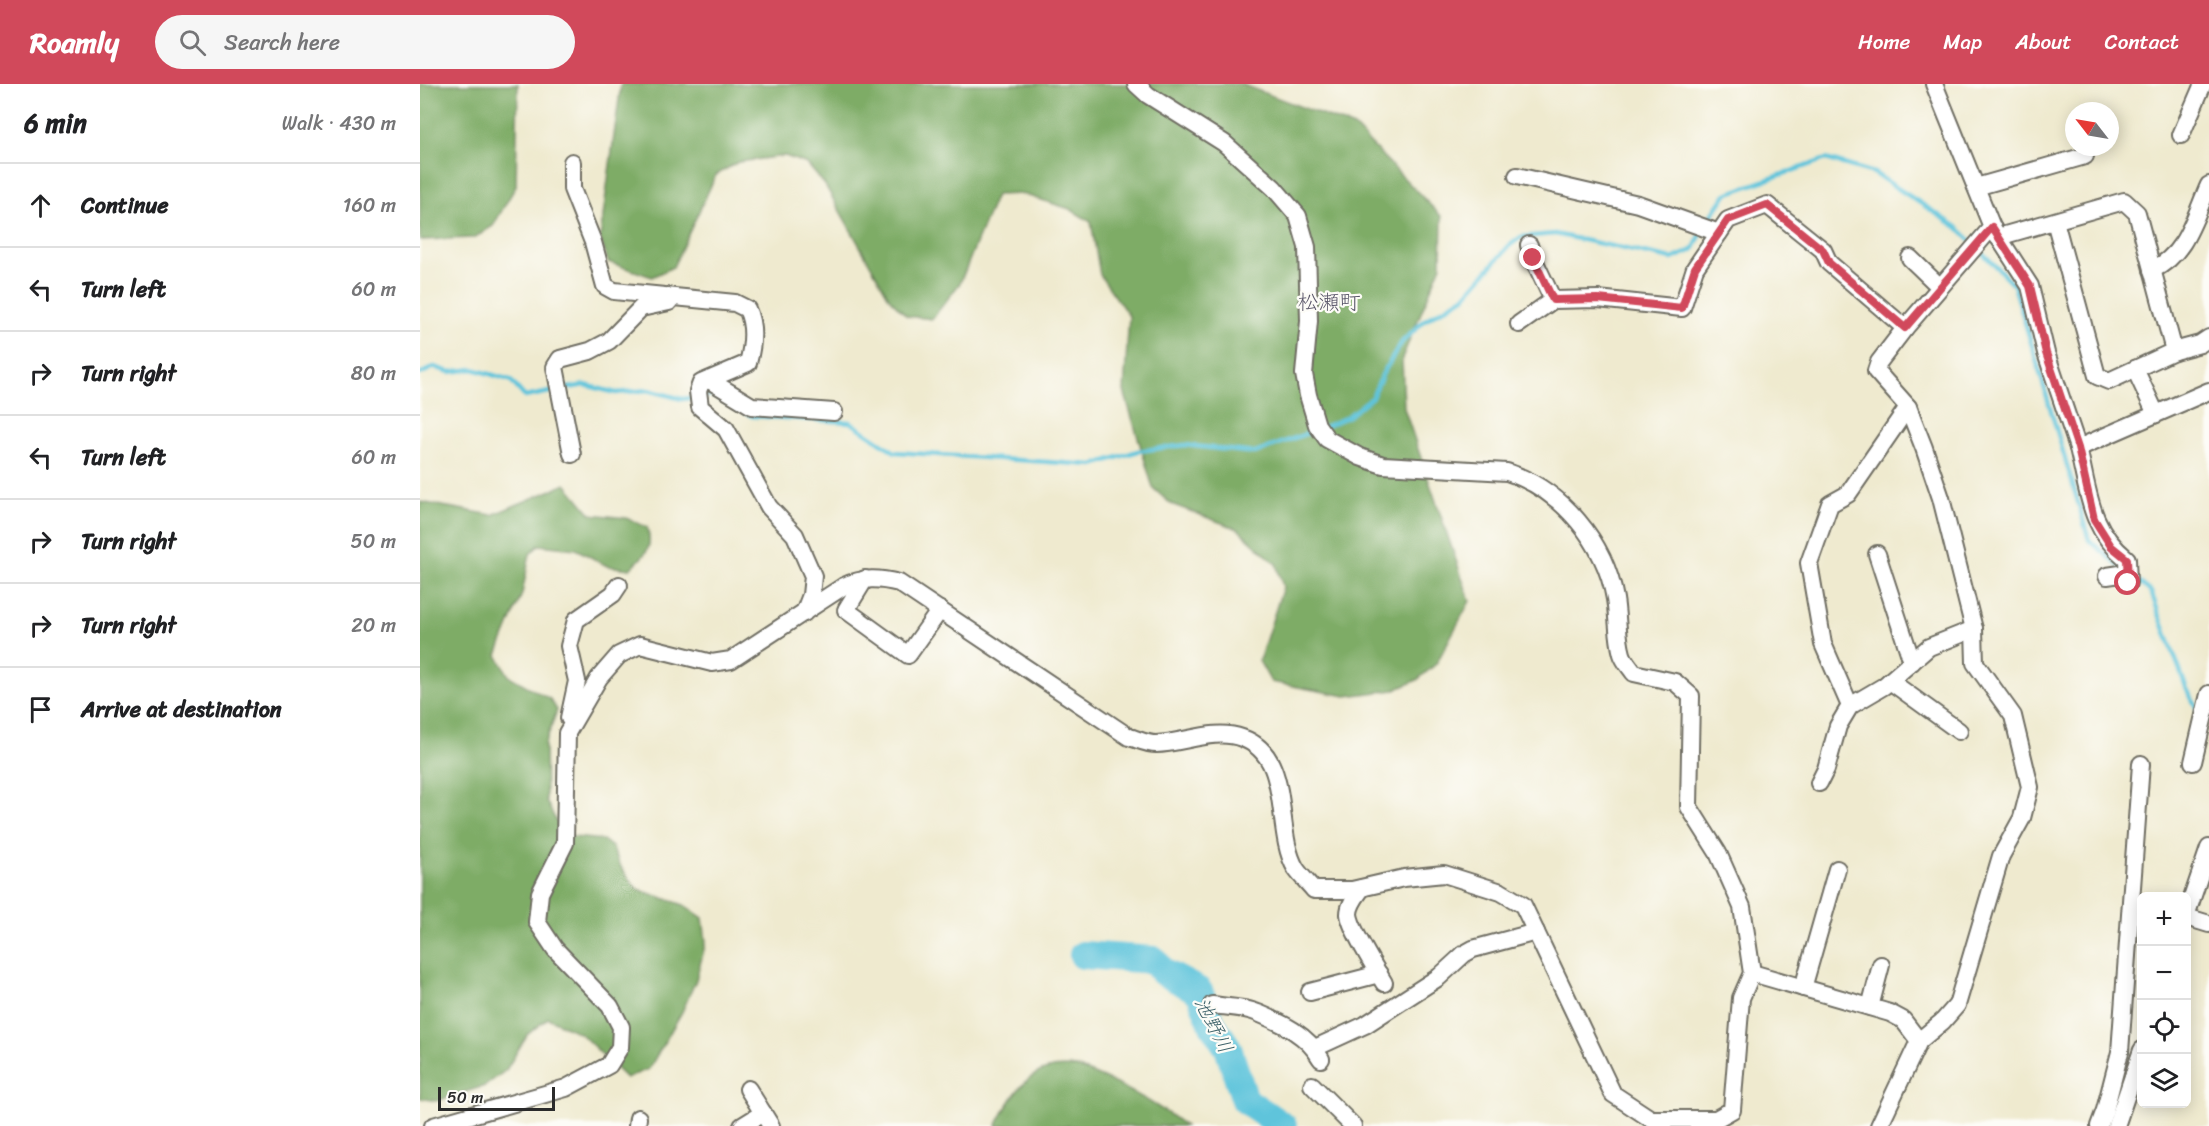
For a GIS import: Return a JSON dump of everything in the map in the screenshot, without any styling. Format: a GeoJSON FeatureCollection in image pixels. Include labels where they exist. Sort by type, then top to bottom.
{"type":"FeatureCollection","features":[{"type":"Feature","properties":{"kind":"street"},"geometry":{"type":"LineString","coordinates":[[567,733],[599,678],[620,655],[640,645],[712,663],[731,660],[844,586],[865,579],[878,578],[899,583],[1129,736],[1153,744],[1224,735],[1243,738],[1262,750],[1273,767],[1289,848],[1296,868],[1314,890],[1352,890],[1404,878],[1444,874],[1501,892],[1523,905],[1613,1094],[1651,1119],[1682,1122],[1716,1119],[1732,1110],[1741,998],[1752,973],[1742,907],[1718,853],[1689,807],[1691,696],[1675,682],[1634,673],[1622,655],[1614,597],[1604,562],[1582,524],[1551,495],[1526,478],[1507,472],[1383,465],[1360,457],[1327,439],[1317,425],[1308,395],[1305,374],[1309,321],[1308,258],[1298,216],[1274,188],[1224,143],[1148,95],[1136,84]]}},
{"type":"Feature","properties":{"kind":"street"},"geometry":{"type":"LineString","coordinates":[[1934,84],[1995,232],[2030,286],[2046,353],[2078,448],[2094,519],[2111,546],[2127,559],[2128,578],[2107,576]]}},
{"type":"Feature","properties":{"kind":"street"},"geometry":{"type":"LineString","coordinates":[[2181,135],[2204,84]]}},
{"type":"Feature","properties":{"kind":"street"},"geometry":{"type":"LineString","coordinates":[[1976,186],[2085,156]]}},
{"type":"Feature","properties":{"kind":"street"},"geometry":{"type":"LineString","coordinates":[[572,162],[572,189],[593,242],[604,286],[614,291],[735,303],[747,309],[752,321],[752,352],[748,363],[702,392]]}},
{"type":"Feature","properties":{"kind":"street"},"geometry":{"type":"LineString","coordinates":[[1517,176],[1638,204],[1719,233]]}},
{"type":"Feature","properties":{"kind":"street"},"geometry":{"type":"LineString","coordinates":[[2152,270],[2167,263],[2180,249],[2209,185]]}},
{"type":"Feature","properties":{"kind":"street"},"geometry":{"type":"LineString","coordinates":[[1879,1126],[1919,1041],[1943,1021],[1957,1005],[2001,856],[2022,818],[2030,787],[2013,716],[1975,663],[1974,629],[1941,498],[1908,407],[1876,371],[1879,362],[1940,287],[1995,232],[2055,220],[2124,201],[2137,213],[2174,351]]}},
{"type":"Feature","properties":{"kind":"street"},"geometry":{"type":"LineString","coordinates":[[1519,324],[1553,300],[1598,299],[1682,308],[1695,268],[1728,220],[1767,205],[1823,250],[1829,263],[1905,328]]}},
{"type":"Feature","properties":{"kind":"street"},"geometry":{"type":"LineString","coordinates":[[2055,220],[2097,376],[2109,381],[2174,351],[2200,344],[2209,338]]}},
{"type":"Feature","properties":{"kind":"street"},"geometry":{"type":"LineString","coordinates":[[1529,245],[1553,300]]}},
{"type":"Feature","properties":{"kind":"street"},"geometry":{"type":"LineString","coordinates":[[1910,258],[1940,287]]}},
{"type":"Feature","properties":{"kind":"street"},"geometry":{"type":"LineString","coordinates":[[572,454],[555,367],[560,359],[590,351],[609,341],[641,308],[684,298]]}},
{"type":"Feature","properties":{"kind":"street"},"geometry":{"type":"LineString","coordinates":[[2135,369],[2156,414]]}},
{"type":"Feature","properties":{"kind":"street"},"geometry":{"type":"LineString","coordinates":[[2078,448],[2209,391]]}},
{"type":"Feature","properties":{"kind":"street"},"geometry":{"type":"LineString","coordinates":[[702,392],[752,406],[834,412]]}},
{"type":"Feature","properties":{"kind":"street"},"geometry":{"type":"LineString","coordinates":[[702,392],[726,429],[769,507],[795,535],[813,576],[811,595],[804,613]]}},
{"type":"Feature","properties":{"kind":"street"},"geometry":{"type":"LineString","coordinates":[[1850,706],[1823,644],[1809,563],[1830,504],[1848,494],[1908,407]]}},
{"type":"Feature","properties":{"kind":"street"},"geometry":{"type":"LineString","coordinates":[[1877,554],[1912,662]]}},
{"type":"Feature","properties":{"kind":"street"},"geometry":{"type":"LineString","coordinates":[[865,579],[846,610],[908,655],[940,610]]}},
{"type":"Feature","properties":{"kind":"street"},"geometry":{"type":"LineString","coordinates":[[433,1126],[461,1122],[566,1088],[609,1065],[620,1047],[621,1027],[610,1006],[555,949],[537,922],[540,893],[565,843],[567,733],[577,681],[569,646],[576,620],[613,594],[619,585]]}},
{"type":"Feature","properties":{"kind":"street"},"geometry":{"type":"LineString","coordinates":[[1819,783],[1826,769],[1838,726],[1850,706],[1890,681],[1929,647],[1974,629]]}},
{"type":"Feature","properties":{"kind":"street"},"geometry":{"type":"LineString","coordinates":[[1890,681],[1959,731]]}},
{"type":"Feature","properties":{"kind":"street"},"geometry":{"type":"LineString","coordinates":[[2193,762],[2209,694]]}},
{"type":"Feature","properties":{"kind":"street"},"geometry":{"type":"LineString","coordinates":[[2099,1126],[2120,1052],[2141,764]]}},
{"type":"Feature","properties":{"kind":"street"},"geometry":{"type":"LineString","coordinates":[[2191,904],[2209,848]]}},
{"type":"Feature","properties":{"kind":"street"},"geometry":{"type":"LineString","coordinates":[[1803,988],[1837,869]]}},
{"type":"Feature","properties":{"kind":"street"},"geometry":{"type":"LineString","coordinates":[[1310,992],[1381,978],[1362,946],[1349,914],[1352,903],[1362,888]]}},
{"type":"Feature","properties":{"kind":"street"},"geometry":{"type":"LineString","coordinates":[[2191,918],[2209,924]]}},
{"type":"Feature","properties":{"kind":"street"},"geometry":{"type":"LineString","coordinates":[[1212,1005],[1257,1012],[1299,1033],[1318,1053],[1439,977],[1473,948],[1536,932]]}},
{"type":"Feature","properties":{"kind":"street"},"geometry":{"type":"LineString","coordinates":[[1870,1007],[1881,965]]}},
{"type":"Feature","properties":{"kind":"street"},"geometry":{"type":"LineString","coordinates":[[1752,973],[1890,1013],[1903,1020],[1919,1041]]}},
{"type":"Feature","properties":{"kind":"street"},"geometry":{"type":"LineString","coordinates":[[2116,1126],[2141,1054]]}},
{"type":"Feature","properties":{"kind":"street"},"geometry":{"type":"LineString","coordinates":[[1312,1084],[1353,1126]]}},
{"type":"Feature","properties":{"kind":"street"},"geometry":{"type":"LineString","coordinates":[[742,1126],[767,1119],[748,1089]]}},
{"type":"Feature","properties":{"kind":"green space"},"geometry":{"type":"Polygon","coordinates":[[[420,84],[518,84],[516,186],[493,226],[474,238],[420,240],[420,84]]]}},
{"type":"Feature","properties":{"kind":"green space"},"geometry":{"type":"Polygon","coordinates":[[[621,84],[1241,84],[1354,127],[1442,217],[1441,265],[1402,358],[1404,408],[1470,601],[1436,664],[1417,680],[1395,690],[1346,696],[1271,682],[1259,661],[1283,587],[1276,564],[1238,529],[1171,504],[1153,488],[1124,391],[1129,316],[1100,275],[1091,222],[1070,209],[1022,194],[996,195],[960,283],[932,319],[907,316],[890,299],[825,185],[807,164],[785,156],[738,162],[716,175],[673,267],[652,277],[608,262],[600,238],[621,84]]]}},
{"type":"Feature","properties":{"kind":"green space"},"geometry":{"type":"Polygon","coordinates":[[[566,484],[591,514],[626,518],[647,527],[649,546],[647,551],[630,569],[607,566],[576,549],[539,545],[530,554],[522,594],[497,655],[509,676],[550,699],[557,710],[545,744],[546,801],[564,836],[603,840],[612,847],[622,869],[637,889],[684,905],[703,918],[706,942],[696,980],[682,1012],[649,1069],[626,1078],[581,1034],[548,1018],[527,1035],[506,1070],[485,1086],[436,1101],[420,1098],[420,502],[492,515],[566,484]]]}},
{"type":"Feature","properties":{"kind":"green space"},"geometry":{"type":"Polygon","coordinates":[[[1076,1067],[1133,1092],[1185,1126],[996,1126],[1025,1082],[1053,1068],[1076,1067]]]}},
{"type":"Feature","properties":{"kind":"waterway"},"geometry":{"type":"LineString","coordinates":[[1706,224],[1726,194],[1826,159],[1874,173],[1957,227],[2014,285],[2089,540],[2122,568]]}},
{"type":"Feature","properties":{"kind":"waterway"},"geometry":{"type":"LineString","coordinates":[[1324,427],[1347,417],[1372,397],[1383,373],[1402,342],[1425,320],[1464,297],[1509,246],[1521,237],[1555,234],[1672,259],[1693,250],[1702,232]]}},
{"type":"Feature","properties":{"kind":"waterway"},"geometry":{"type":"LineString","coordinates":[[420,374],[434,367],[450,372],[473,369],[510,380],[525,397],[555,391]]}},
{"type":"Feature","properties":{"kind":"waterway"},"geometry":{"type":"LineString","coordinates":[[563,389],[585,385],[616,393],[648,390],[682,399],[712,395],[752,416],[850,422],[895,452],[1093,465],[1138,451],[1185,445],[1255,453],[1316,430]]}},
{"type":"Feature","properties":{"kind":"waterway"},"geometry":{"type":"LineString","coordinates":[[2133,577],[2151,592],[2186,687],[2199,713]]}},
{"type":"Feature","properties":{"kind":"waterway","name":"池野川"},"geometry":{"type":"LineString","coordinates":[[1083,955],[1154,960],[1163,972],[1199,991],[1213,1025],[1228,1048],[1245,1100],[1283,1126]]}},
{"type":"Feature","properties":{"kind":"district","name":"松瀬町"},"geometry":{"type":"Point","coordinates":[1329,302]}},
{"type":"Feature","properties":{"kind":"route"},"geometry":{"type":"LineString","coordinates":[[1533,258],[1553,300],[1598,299],[1682,308],[1695,268],[1728,220],[1767,205],[1823,250],[1829,263],[1905,328],[1992,227],[2030,286],[2046,353],[2078,448],[2094,519],[2111,546],[2127,559],[2128,583]]}}]}
